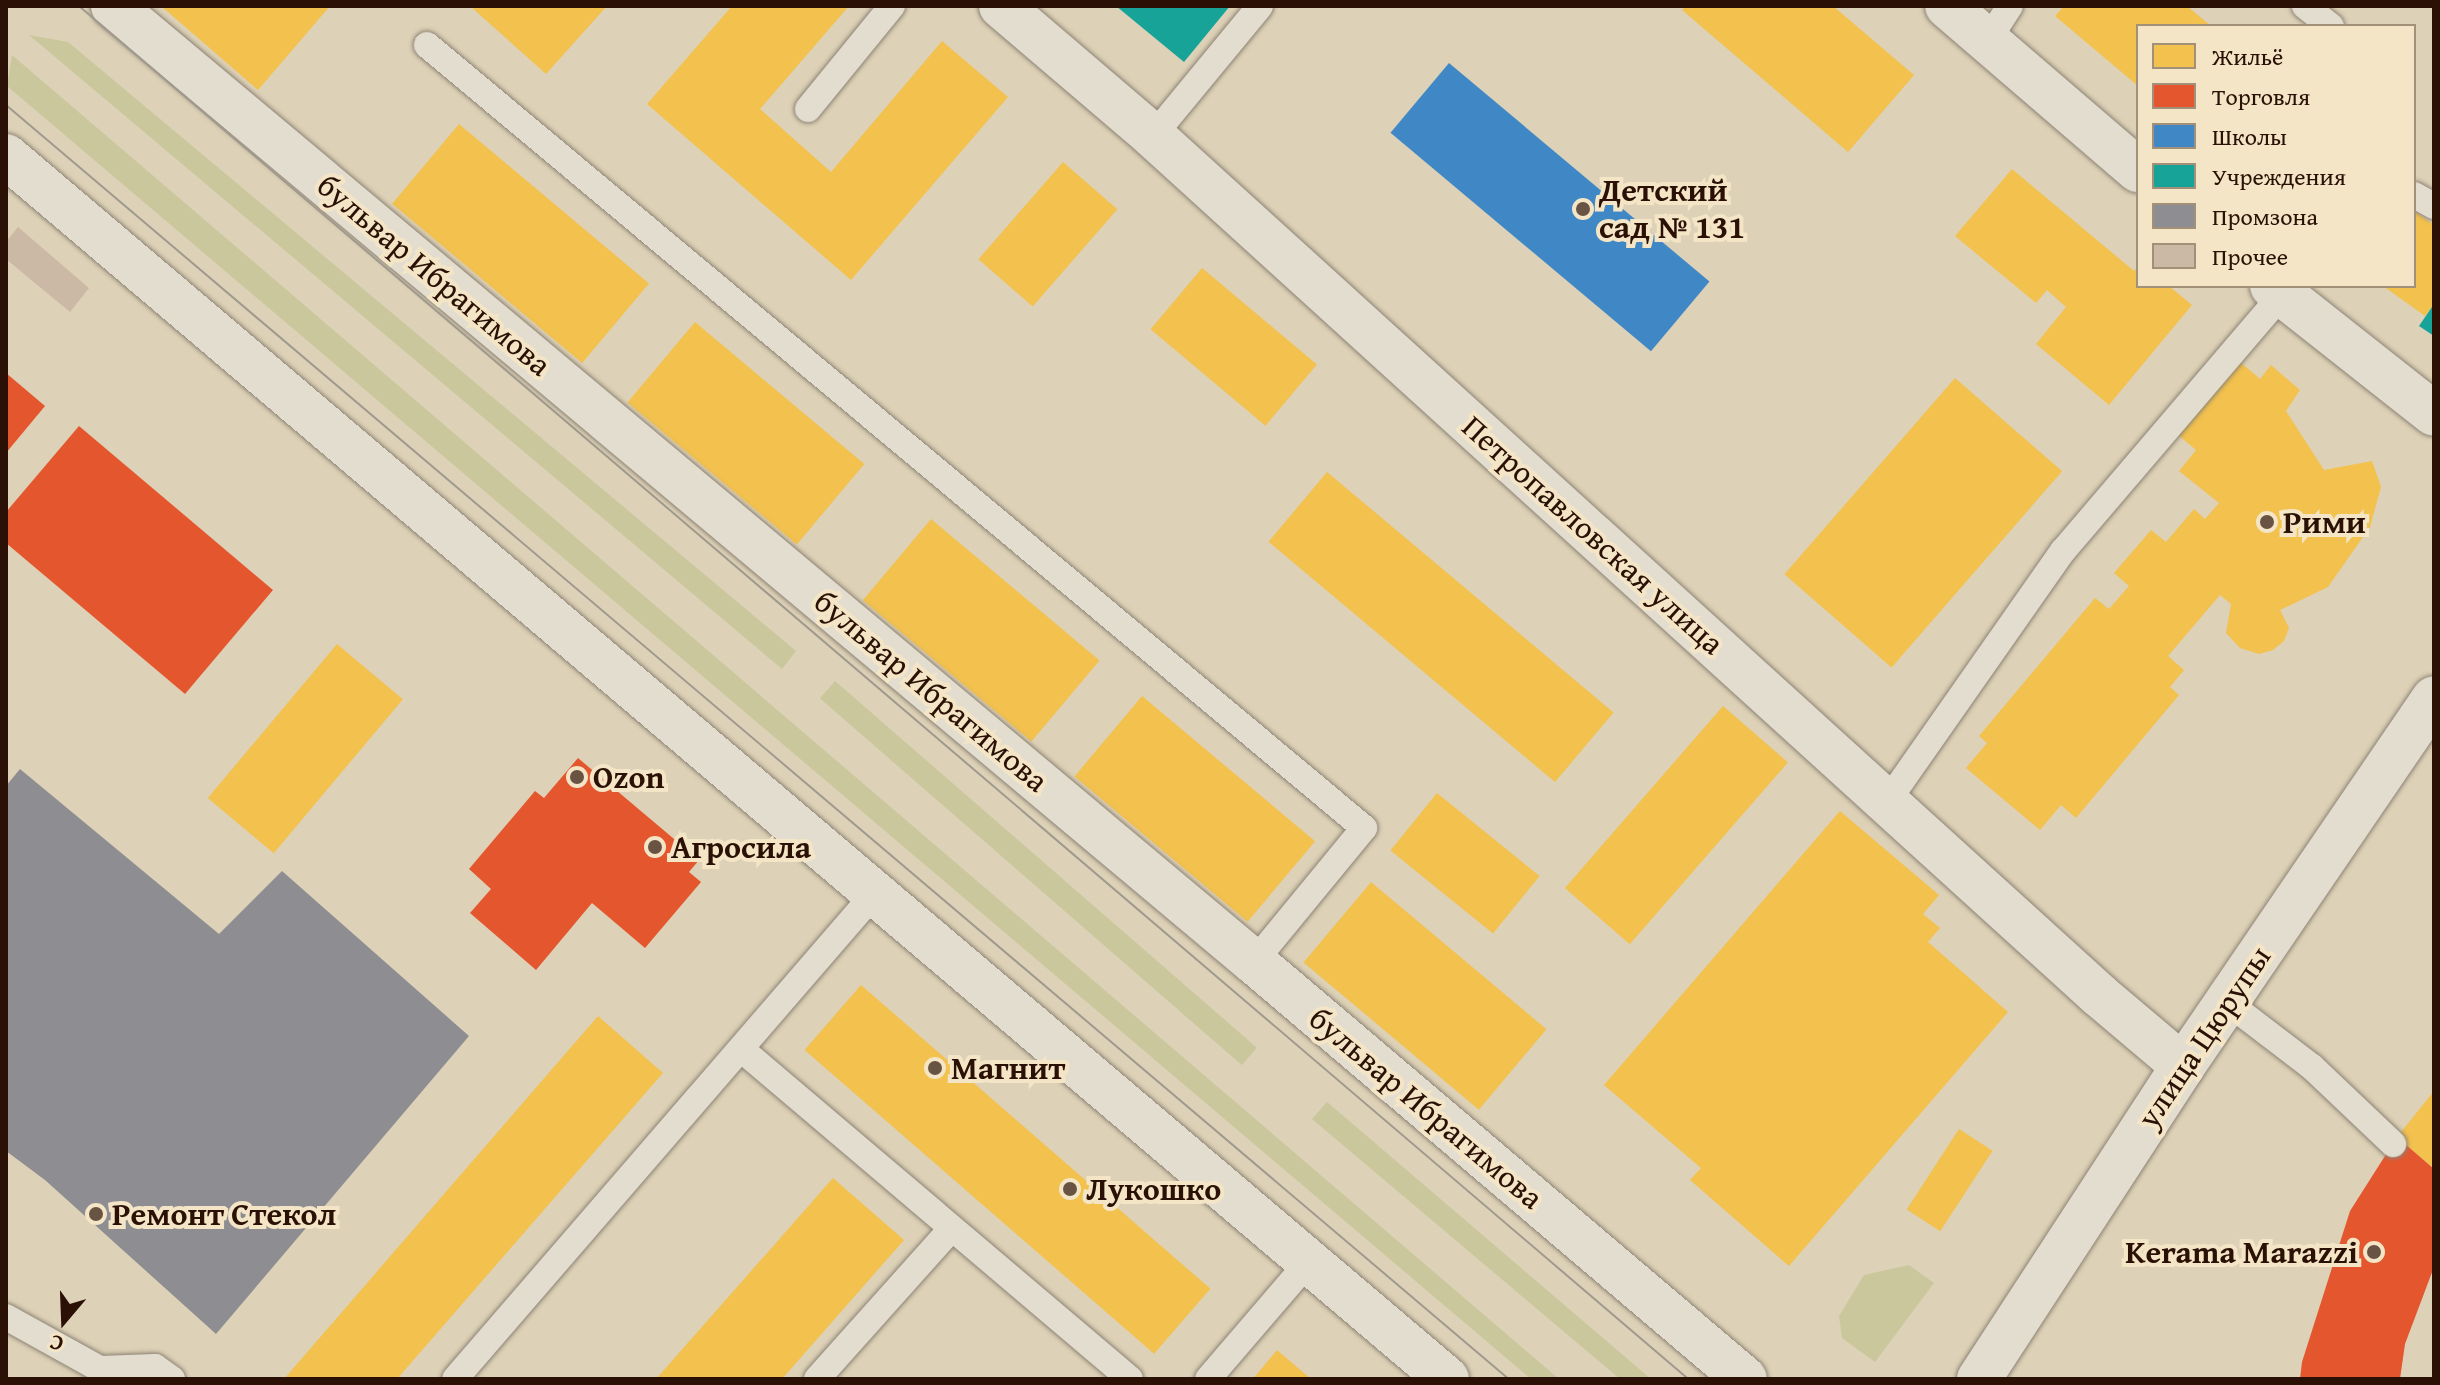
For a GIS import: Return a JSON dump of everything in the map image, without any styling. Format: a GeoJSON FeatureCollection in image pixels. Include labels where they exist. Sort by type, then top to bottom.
{"type":"FeatureCollection","features":[{"type":"Feature","properties":{"kind":"main road","name":"бульвар Ибрагимова"},"geometry":{"type":"LineString","coordinates":[[113,6],[1254,962],[1745,1379]]}},
{"type":"Feature","properties":{"kind":"main road","name":"Петропавловская улица"},"geometry":{"type":"LineString","coordinates":[[1001,6],[1153,136],[2099,995],[2183,1066]]}},
{"type":"Feature","properties":{"kind":"main road"},"geometry":{"type":"LineString","coordinates":[[1947,6],[1999,23],[2136,168]]}},
{"type":"Feature","properties":{"kind":"main road"},"geometry":{"type":"LineString","coordinates":[[6,156],[1447,1379]]}},
{"type":"Feature","properties":{"kind":"main road"},"geometry":{"type":"LineString","coordinates":[[2282,289],[2434,414]]}},
{"type":"Feature","properties":{"kind":"main road","name":"улица Цюрупы"},"geometry":{"type":"LineString","coordinates":[[1979,1379],[2183,1066],[2434,698]]}},
{"type":"Feature","properties":{"kind":"lane"},"geometry":{"type":"LineString","coordinates":[[808,109],[892,6]]}},
{"type":"Feature","properties":{"kind":"lane"},"geometry":{"type":"LineString","coordinates":[[1153,136],[1260,6]]}},
{"type":"Feature","properties":{"kind":"lane"},"geometry":{"type":"LineString","coordinates":[[2305,6],[2328,24]]}},
{"type":"Feature","properties":{"kind":"lane"},"geometry":{"type":"LineString","coordinates":[[427,45],[1364,828],[1254,962]]}},
{"type":"Feature","properties":{"kind":"lane"},"geometry":{"type":"LineString","coordinates":[[2416,196],[2434,206]]}},
{"type":"Feature","properties":{"kind":"lane"},"geometry":{"type":"LineString","coordinates":[[1887,802],[2063,551],[2282,289]]}},
{"type":"Feature","properties":{"kind":"lane"},"geometry":{"type":"LineString","coordinates":[[455,1379],[875,893]]}},
{"type":"Feature","properties":{"kind":"lane"},"geometry":{"type":"LineString","coordinates":[[2227,1002],[2312,1067],[2393,1144]]}},
{"type":"Feature","properties":{"kind":"lane"},"geometry":{"type":"LineString","coordinates":[[741,1049],[1130,1379]]}},
{"type":"Feature","properties":{"kind":"lane"},"geometry":{"type":"LineString","coordinates":[[817,1379],[951,1229]]}},
{"type":"Feature","properties":{"kind":"lane"},"geometry":{"type":"LineString","coordinates":[[1208,1379],[1309,1261]]}},
{"type":"Feature","properties":{"kind":"lane"},"geometry":{"type":"LineString","coordinates":[[6,1317],[100,1369],[155,1367],[172,1379]]}},
{"type":"Feature","properties":{"kind":"shaded area"},"geometry":{"type":"Polygon","coordinates":[[[29,35],[68,42],[796,651],[782,669],[29,35]]]}},
{"type":"Feature","properties":{"kind":"shaded area"},"geometry":{"type":"Polygon","coordinates":[[[12,55],[1559,1379],[1531,1379],[7,86],[12,55]]]}},
{"type":"Feature","properties":{"kind":"shaded area"},"geometry":{"type":"Polygon","coordinates":[[[835,681],[1257,1048],[1242,1065],[820,698],[835,681]]]}},
{"type":"Feature","properties":{"kind":"shaded area"},"geometry":{"type":"Polygon","coordinates":[[[1327,1102],[1651,1379],[1620,1379],[1312,1119],[1327,1102]]]}},
{"type":"Feature","properties":{"kind":"shaded area"},"geometry":{"type":"Polygon","coordinates":[[[1909,1265],[1934,1283],[1875,1362],[1842,1338],[1839,1316],[1864,1275],[1909,1265]]]}},
{"type":"Feature","properties":{"kind":"building: Жильё"},"geometry":{"type":"Polygon","coordinates":[[[161,6],[330,6],[258,90],[161,6]]]}},
{"type":"Feature","properties":{"kind":"building: Жильё"},"geometry":{"type":"Polygon","coordinates":[[[470,6],[607,6],[546,74],[470,6]]]}},
{"type":"Feature","properties":{"kind":"building: Жильё"},"geometry":{"type":"Polygon","coordinates":[[[732,6],[849,6],[760,109],[831,172],[942,41],[1008,97],[851,280],[647,104],[732,6]]]}},
{"type":"Feature","properties":{"kind":"building: Жильё"},"geometry":{"type":"Polygon","coordinates":[[[1686,6],[1833,6],[1914,75],[1848,152],[1682,10],[1686,6]]]}},
{"type":"Feature","properties":{"kind":"building: Жильё"},"geometry":{"type":"Polygon","coordinates":[[[2064,6],[2187,6],[2209,24],[2136,24],[2136,84],[2055,16],[2064,6]]]}},
{"type":"Feature","properties":{"kind":"building: Жильё"},"geometry":{"type":"Polygon","coordinates":[[[459,124],[649,283],[582,363],[392,204],[459,124]]]}},
{"type":"Feature","properties":{"kind":"building: Жильё"},"geometry":{"type":"Polygon","coordinates":[[[1063,162],[1117,209],[1033,307],[978,259],[1063,162]]]}},
{"type":"Feature","properties":{"kind":"building: Жильё"},"geometry":{"type":"Polygon","coordinates":[[[2012,169],[2134,271],[2136,269],[2136,288],[2171,288],[2192,305],[2109,405],[2036,344],[2066,307],[2047,290],[2036,303],[1955,236],[2012,169]]]}},
{"type":"Feature","properties":{"kind":"building: Жильё"},"geometry":{"type":"Polygon","coordinates":[[[2416,212],[2434,225],[2434,304],[2425,316],[2386,288],[2416,288],[2416,212]]]}},
{"type":"Feature","properties":{"kind":"building: Жильё"},"geometry":{"type":"Polygon","coordinates":[[[1202,268],[1317,364],[1265,426],[1151,329],[1202,268]]]}},
{"type":"Feature","properties":{"kind":"building: Жильё"},"geometry":{"type":"Polygon","coordinates":[[[695,322],[864,464],[797,544],[628,402],[695,322]]]}},
{"type":"Feature","properties":{"kind":"building: Жильё"},"geometry":{"type":"Polygon","coordinates":[[[2239,361],[2260,379],[2271,365],[2300,390],[2286,411],[2324,470],[2372,461],[2381,487],[2370,527],[2328,587],[2280,610],[2289,628],[2284,641],[2273,650],[2259,654],[2240,648],[2226,633],[2231,604],[2220,595],[2168,656],[2184,670],[2170,687],[2179,695],[2076,818],[2061,805],[2040,830],[1966,768],[1987,743],[1979,736],[2095,598],[2109,609],[2129,586],[2114,573],[2151,530],[2166,542],[2194,509],[2205,519],[2219,503],[2179,471],[2196,450],[2177,434],[2239,361]]]}},
{"type":"Feature","properties":{"kind":"building: Жильё"},"geometry":{"type":"Polygon","coordinates":[[[1955,378],[2062,471],[1892,667],[1784,574],[1955,378]]]}},
{"type":"Feature","properties":{"kind":"building: Жильё"},"geometry":{"type":"Polygon","coordinates":[[[1327,472],[1614,712],[1555,782],[1269,542],[1327,472]]]}},
{"type":"Feature","properties":{"kind":"building: Жильё"},"geometry":{"type":"Polygon","coordinates":[[[931,519],[1100,660],[1031,742],[863,600],[931,519]]]}},
{"type":"Feature","properties":{"kind":"building: Жильё"},"geometry":{"type":"Polygon","coordinates":[[[337,644],[403,699],[274,853],[208,798],[337,644]]]}},
{"type":"Feature","properties":{"kind":"building: Жильё"},"geometry":{"type":"Polygon","coordinates":[[[1142,696],[1315,841],[1248,922],[1075,776],[1142,696]]]}},
{"type":"Feature","properties":{"kind":"building: Жильё"},"geometry":{"type":"Polygon","coordinates":[[[1723,706],[1788,762],[1630,944],[1565,888],[1723,706]]]}},
{"type":"Feature","properties":{"kind":"building: Жильё"},"geometry":{"type":"Polygon","coordinates":[[[1437,793],[1540,876],[1493,934],[1390,851],[1437,793]]]}},
{"type":"Feature","properties":{"kind":"building: Жильё"},"geometry":{"type":"Polygon","coordinates":[[[1840,811],[1939,895],[1923,914],[1940,928],[1928,942],[2008,1012],[1789,1266],[1690,1180],[1701,1168],[1604,1085],[1840,811]]]}},
{"type":"Feature","properties":{"kind":"building: Жильё"},"geometry":{"type":"Polygon","coordinates":[[[1371,882],[1546,1029],[1479,1110],[1304,962],[1371,882]]]}},
{"type":"Feature","properties":{"kind":"building: Жильё"},"geometry":{"type":"Polygon","coordinates":[[[861,985],[1210,1289],[1154,1354],[805,1050],[861,985]]]}},
{"type":"Feature","properties":{"kind":"building: Жильё"},"geometry":{"type":"Polygon","coordinates":[[[598,1016],[663,1073],[397,1379],[284,1379],[598,1016]]]}},
{"type":"Feature","properties":{"kind":"building: Жильё"},"geometry":{"type":"Polygon","coordinates":[[[2434,1091],[2434,1169],[2397,1137],[2434,1091]]]}},
{"type":"Feature","properties":{"kind":"building: Жильё"},"geometry":{"type":"Polygon","coordinates":[[[1959,1129],[1993,1151],[1940,1231],[1907,1210],[1959,1129]]]}},
{"type":"Feature","properties":{"kind":"building: Жильё"},"geometry":{"type":"Polygon","coordinates":[[[833,1178],[904,1240],[782,1379],[656,1379],[833,1178]]]}},
{"type":"Feature","properties":{"kind":"building: Жильё"},"geometry":{"type":"Polygon","coordinates":[[[1277,1350],[1311,1379],[1253,1379],[1277,1350]]]}},
{"type":"Feature","properties":{"kind":"building: Торговля"},"geometry":{"type":"Polygon","coordinates":[[[6,373],[45,406],[6,453],[6,373]]]}},
{"type":"Feature","properties":{"kind":"building: Торговля"},"geometry":{"type":"Polygon","coordinates":[[[79,426],[273,590],[185,694],[6,543],[6,512],[79,426]]]}},
{"type":"Feature","properties":{"kind":"building: Торговля"},"geometry":{"type":"Polygon","coordinates":[[[578,758],[699,860],[689,872],[701,882],[645,948],[592,903],[536,970],[470,913],[491,889],[469,869],[535,791],[544,798],[578,758]]]}},
{"type":"Feature","properties":{"kind":"building: Торговля"},"geometry":{"type":"Polygon","coordinates":[[[2397,1137],[2434,1169],[2434,1267],[2405,1344],[2400,1379],[2300,1379],[2302,1362],[2350,1211],[2397,1137]]]}},
{"type":"Feature","properties":{"kind":"building: Школы"},"geometry":{"type":"Polygon","coordinates":[[[1449,63],[1709,282],[1651,351],[1391,133],[1449,63]]]}},
{"type":"Feature","properties":{"kind":"building: Учреждения"},"geometry":{"type":"Polygon","coordinates":[[[1116,6],[1230,6],[1184,62],[1116,6]]]}},
{"type":"Feature","properties":{"kind":"building: Учреждения"},"geometry":{"type":"Polygon","coordinates":[[[2434,304],[2434,336],[2419,326],[2434,304]]]}},
{"type":"Feature","properties":{"kind":"building: Промзона"},"geometry":{"type":"Polygon","coordinates":[[[20,769],[219,934],[282,871],[469,1036],[216,1334],[45,1180],[6,1151],[6,786],[20,769]]]}},
{"type":"Feature","properties":{"kind":"building: Прочее"},"geometry":{"type":"Polygon","coordinates":[[[18,227],[89,288],[70,312],[6,259],[6,242],[18,227]]]}},
{"type":"Feature","properties":{"kind":"tram line"},"geometry":{"type":"LineString","coordinates":[[79,6],[1688,1379]]}},
{"type":"Feature","properties":{"kind":"tram line"},"geometry":{"type":"LineString","coordinates":[[6,105],[1509,1379]]}},
{"type":"Feature","properties":{"kind":"place","name":"Детский сад № 131"},"geometry":{"type":"Point","coordinates":[1583,209]}},
{"type":"Feature","properties":{"kind":"place","name":"Рими"},"geometry":{"type":"Point","coordinates":[2267,522]}},
{"type":"Feature","properties":{"kind":"place","name":"Ozon"},"geometry":{"type":"Point","coordinates":[577,777]}},
{"type":"Feature","properties":{"kind":"place","name":"Агросила"},"geometry":{"type":"Point","coordinates":[655,847]}},
{"type":"Feature","properties":{"kind":"place","name":"Магнит"},"geometry":{"type":"Point","coordinates":[935,1068]}},
{"type":"Feature","properties":{"kind":"place","name":"Лукошко"},"geometry":{"type":"Point","coordinates":[1070,1189]}},
{"type":"Feature","properties":{"kind":"place","name":"Ремонт Стекол"},"geometry":{"type":"Point","coordinates":[96,1214]}},
{"type":"Feature","properties":{"kind":"place","name":"Kerama Marazzi"},"geometry":{"type":"Point","coordinates":[2374,1252]}}]}
